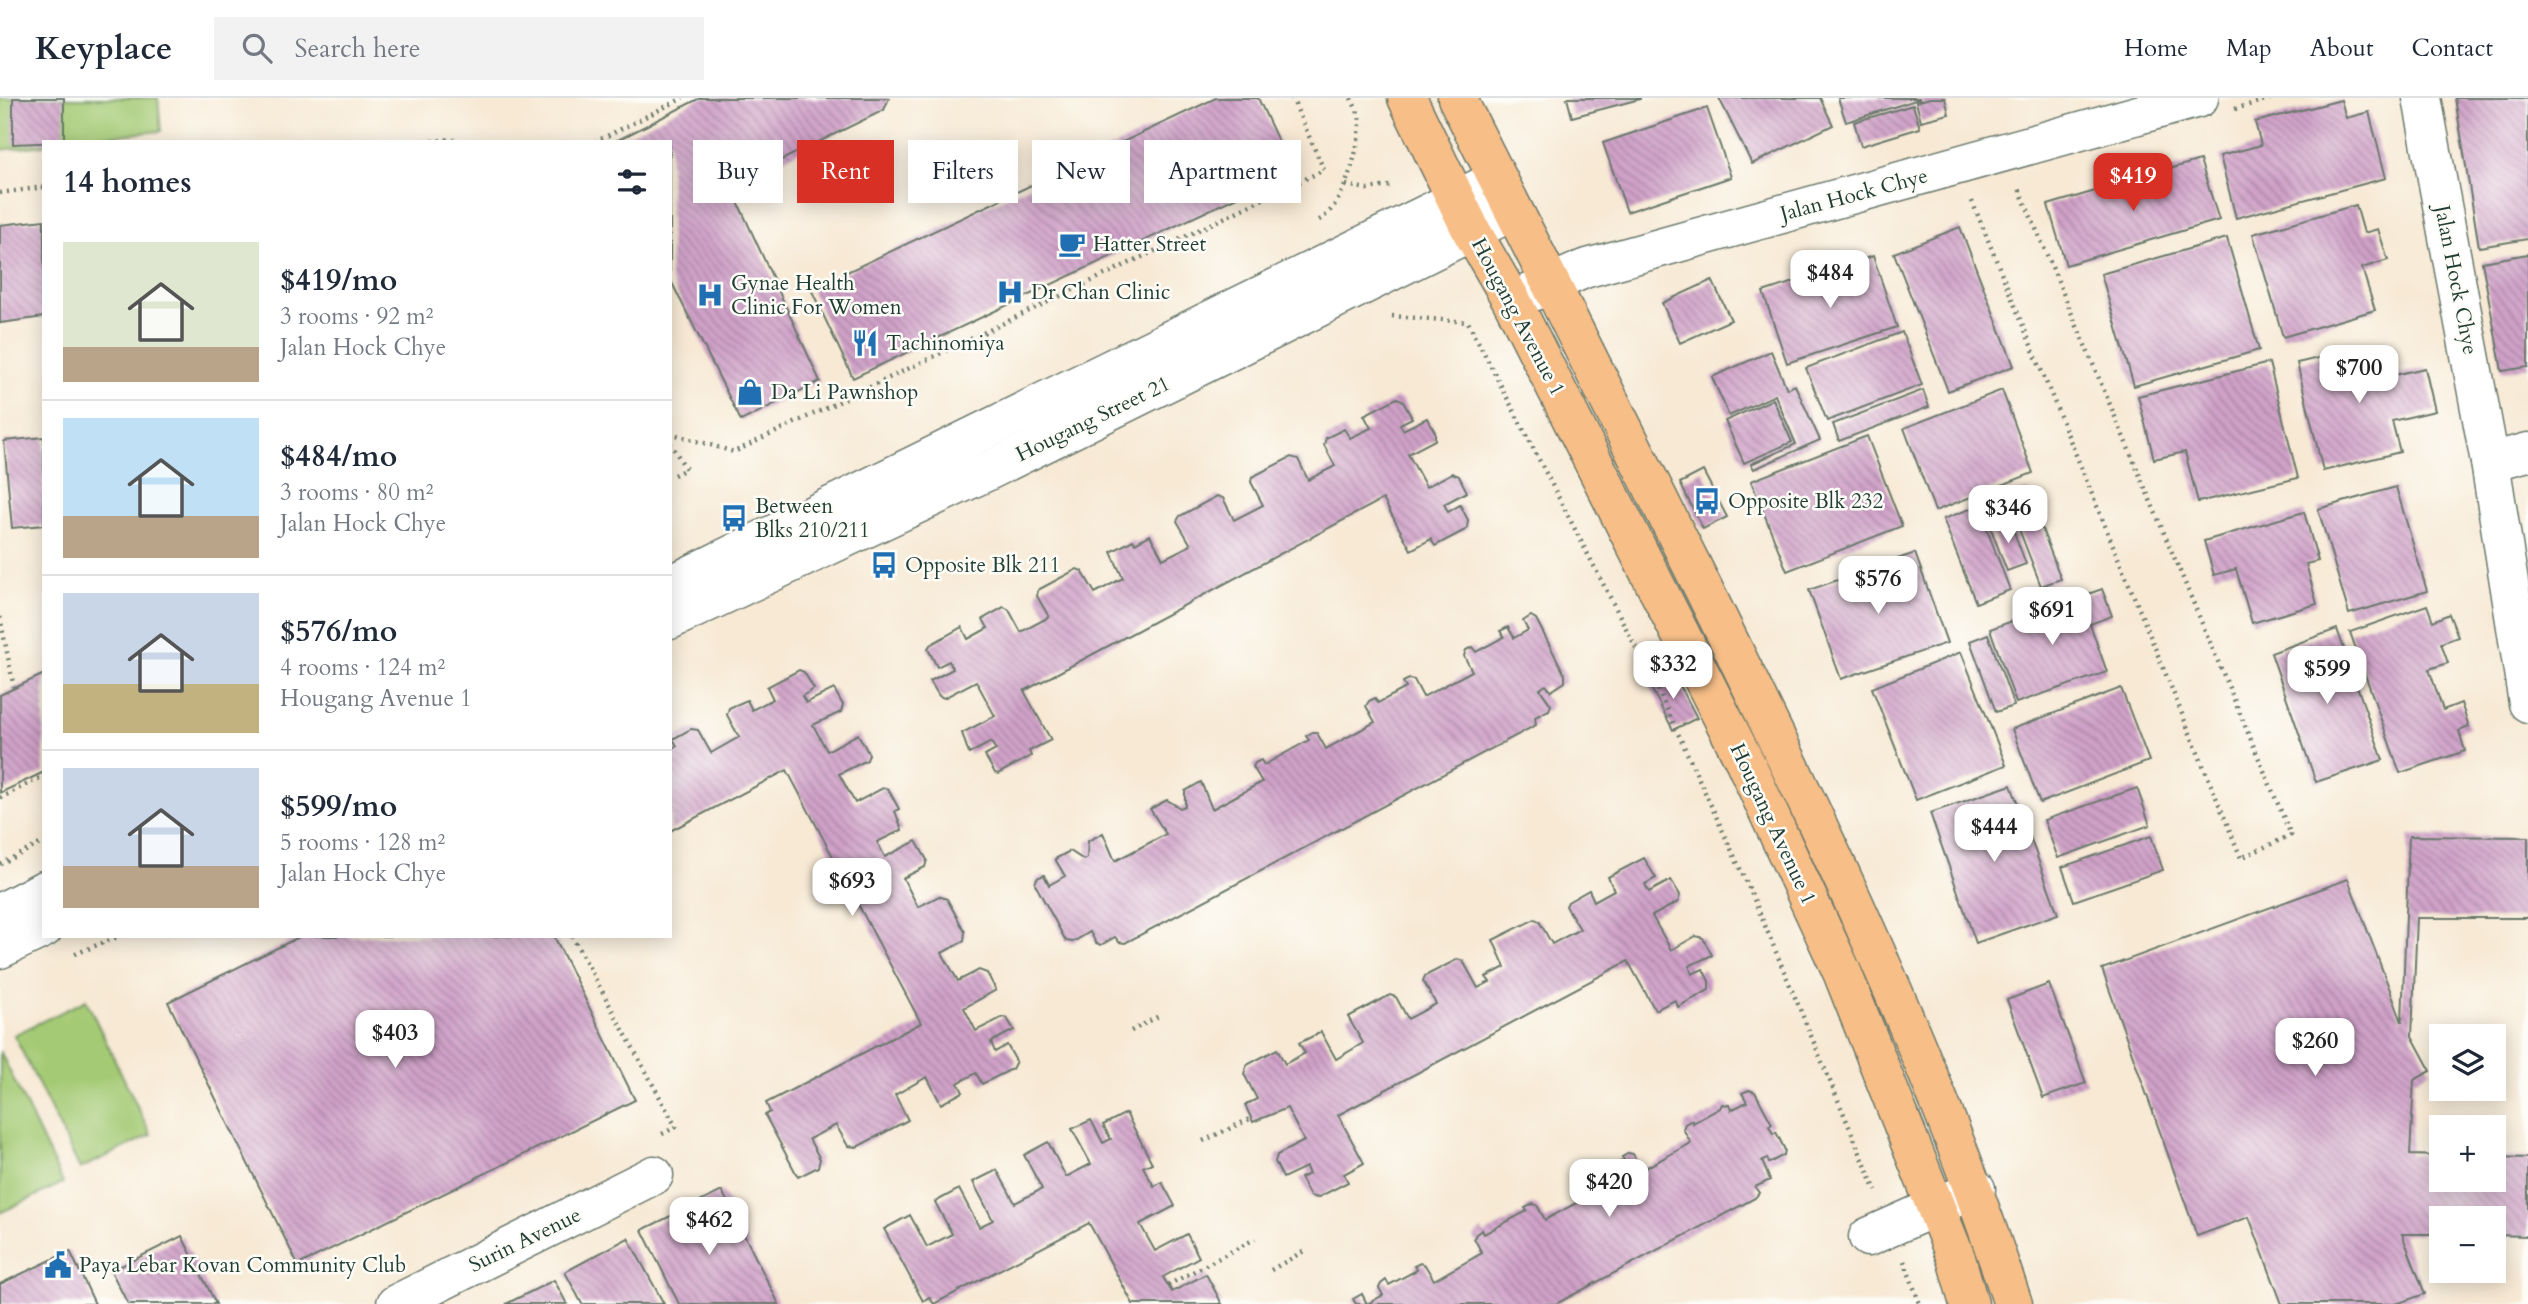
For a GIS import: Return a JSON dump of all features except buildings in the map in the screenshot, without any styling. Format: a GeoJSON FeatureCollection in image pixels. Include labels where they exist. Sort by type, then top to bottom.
{"type":"FeatureCollection","features":[{"type":"Feature","properties":{"kind":"main road","name":"Hougang Avenue 1"},"geometry":{"type":"LineString","coordinates":[[1407,98],[1745,762],[1842,972],[1956,1258],[1969,1304]]}},
{"type":"Feature","properties":{"kind":"main road","name":"Hougang Avenue 1"},"geometry":{"type":"LineString","coordinates":[[1457,98],[1780,743],[1879,959],[1976,1189],[2013,1304]]}},
{"type":"Feature","properties":{"kind":"street","name":"Jalan Hock Chye"},"geometry":{"type":"LineString","coordinates":[[1512,301],[1584,269],[2199,98]]}},
{"type":"Feature","properties":{"kind":"street","name":"Jalan Hock Chye"},"geometry":{"type":"LineString","coordinates":[[2422,98],[2490,462],[2528,703]]}},
{"type":"Feature","properties":{"kind":"street","name":"Hougang Street 21"},"geometry":{"type":"LineString","coordinates":[[672,584],[1506,195]]}},
{"type":"Feature","properties":{"kind":"street","name":"Hougang Street 21"},"geometry":{"type":"LineString","coordinates":[[672,619],[986,472],[1465,215]]}},
{"type":"Feature","properties":{"kind":"street"},"geometry":{"type":"LineString","coordinates":[[2490,462],[2528,452]]}},
{"type":"Feature","properties":{"kind":"street"},"geometry":{"type":"LineString","coordinates":[[0,913],[42,891]]}},
{"type":"Feature","properties":{"kind":"street"},"geometry":{"type":"LineString","coordinates":[[0,949],[42,929]]}},
{"type":"Feature","properties":{"kind":"street","name":"Surin Avenue"},"geometry":{"type":"LineString","coordinates":[[396,1304],[654,1175]]}},
{"type":"Feature","properties":{"kind":"street"},"geometry":{"type":"LineString","coordinates":[[1879,1231],[1976,1189]]}},
{"type":"Feature","properties":{"kind":"path"},"geometry":{"type":"LineString","coordinates":[[599,140],[683,98]]}},
{"type":"Feature","properties":{"kind":"path"},"geometry":{"type":"LineString","coordinates":[[672,434],[734,452],[1324,170],[1292,98]]}},
{"type":"Feature","properties":{"kind":"path"},"geometry":{"type":"LineString","coordinates":[[1351,98],[1361,121]]}},
{"type":"Feature","properties":{"kind":"path"},"geometry":{"type":"LineString","coordinates":[[1346,185],[1367,190],[1394,186]]}},
{"type":"Feature","properties":{"kind":"path"},"geometry":{"type":"LineString","coordinates":[[1972,200],[2241,858],[2291,835],[2018,185]]}},
{"type":"Feature","properties":{"kind":"path"},"geometry":{"type":"LineString","coordinates":[[0,193],[42,187]]}},
{"type":"Feature","properties":{"kind":"path"},"geometry":{"type":"LineString","coordinates":[[1416,316],[1468,321],[1660,694],[1753,897],[1879,1231],[1920,1304]]}},
{"type":"Feature","properties":{"kind":"path"},"geometry":{"type":"LineString","coordinates":[[672,446],[686,470],[672,476]]}},
{"type":"Feature","properties":{"kind":"path"},"geometry":{"type":"LineString","coordinates":[[0,617],[14,688]]}},
{"type":"Feature","properties":{"kind":"path"},"geometry":{"type":"LineString","coordinates":[[0,798],[42,776]]}},
{"type":"Feature","properties":{"kind":"path"},"geometry":{"type":"LineString","coordinates":[[0,864],[42,843]]}},
{"type":"Feature","properties":{"kind":"path"},"geometry":{"type":"LineString","coordinates":[[573,938],[676,1127],[667,1132]]}},
{"type":"Feature","properties":{"kind":"path"},"geometry":{"type":"LineString","coordinates":[[1131,1031],[1159,1016]]}},
{"type":"Feature","properties":{"kind":"path"},"geometry":{"type":"LineString","coordinates":[[1203,1141],[1252,1118]]}},
{"type":"Feature","properties":{"kind":"path"},"geometry":{"type":"LineString","coordinates":[[1168,1285],[1255,1239]]}},
{"type":"Feature","properties":{"kind":"path"},"geometry":{"type":"LineString","coordinates":[[1271,1270],[1306,1250]]}},
{"type":"Feature","properties":{"kind":"green space"},"geometry":{"type":"Polygon","coordinates":[[[0,98],[158,98],[161,131],[42,140],[42,145],[0,150],[0,98]]]}},
{"type":"Feature","properties":{"kind":"green space"},"geometry":{"type":"Polygon","coordinates":[[[86,1000],[151,1135],[80,1169],[14,1035],[86,1000]]]}},
{"type":"Feature","properties":{"kind":"green space"},"geometry":{"type":"Polygon","coordinates":[[[0,1051],[63,1183],[0,1213],[0,1051]]]}},
{"type":"Feature","properties":{"kind":"place","name":"Hatter Street"},"geometry":{"type":"Point","coordinates":[1072,244]}},
{"type":"Feature","properties":{"kind":"place","name":"Dr Chan Clinic"},"geometry":{"type":"Point","coordinates":[1010,292]}},
{"type":"Feature","properties":{"kind":"place","name":"Gynae Health Clinic For Women"},"geometry":{"type":"Point","coordinates":[710,295]}},
{"type":"Feature","properties":{"kind":"place","name":"Tachinomiya"},"geometry":{"type":"Point","coordinates":[865,343]}},
{"type":"Feature","properties":{"kind":"place","name":"Da Li Pawnshop"},"geometry":{"type":"Point","coordinates":[750,392]}},
{"type":"Feature","properties":{"kind":"place","name":"Opposite Blk 232"},"geometry":{"type":"Point","coordinates":[1707,501]}},
{"type":"Feature","properties":{"kind":"place","name":"Between Blks 210/211"},"geometry":{"type":"Point","coordinates":[734,518]}},
{"type":"Feature","properties":{"kind":"place","name":"Opposite Blk 211"},"geometry":{"type":"Point","coordinates":[884,565]}},
{"type":"Feature","properties":{"kind":"place","name":"Paya Lebar Kovan Community Club"},"geometry":{"type":"Point","coordinates":[58,1265]}}]}
